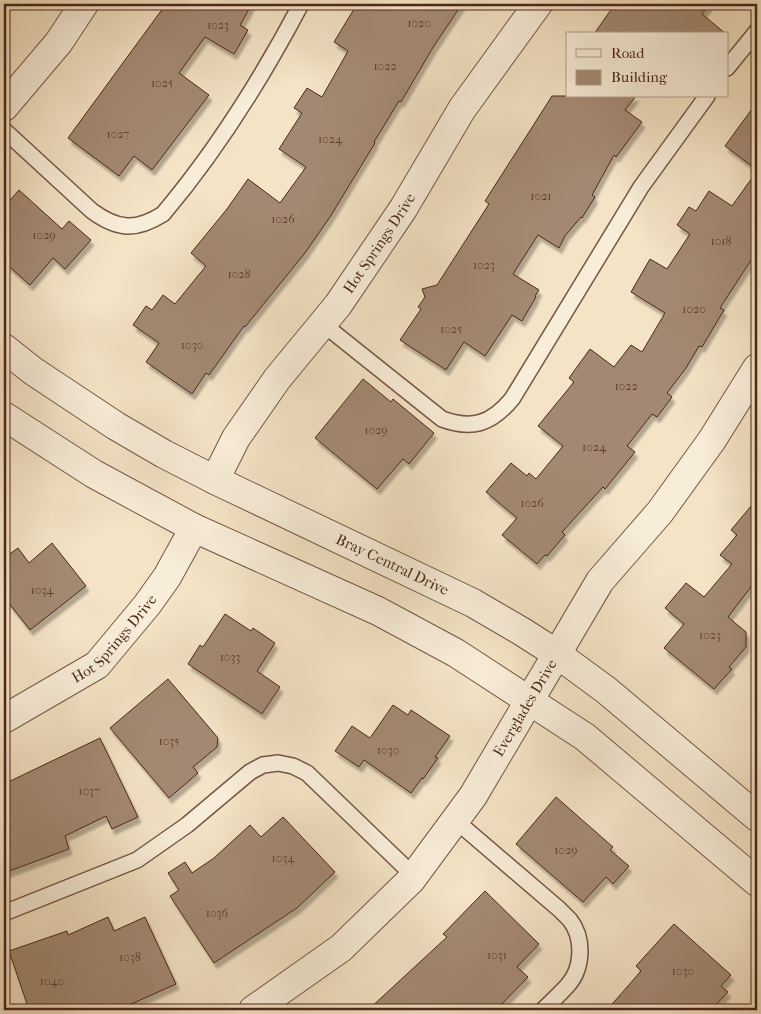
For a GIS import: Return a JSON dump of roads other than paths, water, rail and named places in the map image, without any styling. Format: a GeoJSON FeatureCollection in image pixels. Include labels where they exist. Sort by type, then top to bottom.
{"type":"FeatureCollection","features":[{"type":"Feature","properties":{"kind":"street"},"geometry":{"type":"LineString","coordinates":[[4,112],[59,42],[84,4]]}},
{"type":"Feature","properties":{"kind":"street","name":"Hot Springs Drive"},"geometry":{"type":"LineString","coordinates":[[215,480],[236,438],[277,380],[338,305],[404,209],[462,109],[538,4]]}},
{"type":"Feature","properties":{"kind":"street","name":"Bray Central Drive"},"geometry":{"type":"LineString","coordinates":[[4,348],[33,371],[116,426],[215,480],[473,603],[557,654],[606,690],[757,817]]}},
{"type":"Feature","properties":{"kind":"street","name":"Everglades Drive"},"geometry":{"type":"LineString","coordinates":[[253,1010],[341,948],[414,876],[473,796],[600,581],[660,512],[712,440],[757,368]]}},
{"type":"Feature","properties":{"kind":"street"},"geometry":{"type":"LineString","coordinates":[[4,416],[94,474],[194,528],[378,611],[456,652],[585,737],[757,882]]}},
{"type":"Feature","properties":{"kind":"street","name":"Hot Springs Drive"},"geometry":{"type":"LineString","coordinates":[[4,718],[97,665],[147,606],[167,577],[194,528]]}},
{"type":"Feature","properties":{"kind":"lane"},"geometry":{"type":"LineString","coordinates":[[4,112],[92,211],[105,220],[119,226],[135,226],[150,222],[163,214],[226,132],[281,42],[301,4]]}},
{"type":"Feature","properties":{"kind":"lane"},"geometry":{"type":"LineString","coordinates":[[728,67],[757,31]]}},
{"type":"Feature","properties":{"kind":"lane"},"geometry":{"type":"LineString","coordinates":[[323,324],[442,419],[456,424],[473,425],[488,420],[502,412],[512,399],[641,187],[706,98]]}},
{"type":"Feature","properties":{"kind":"lane"},"geometry":{"type":"LineString","coordinates":[[4,913],[137,860],[187,825],[250,772],[263,765],[278,763],[293,766],[307,772],[414,876]]}},
{"type":"Feature","properties":{"kind":"lane"},"geometry":{"type":"LineString","coordinates":[[455,820],[571,921],[578,936],[581,953],[577,970],[569,985],[543,1010]]}}]}
